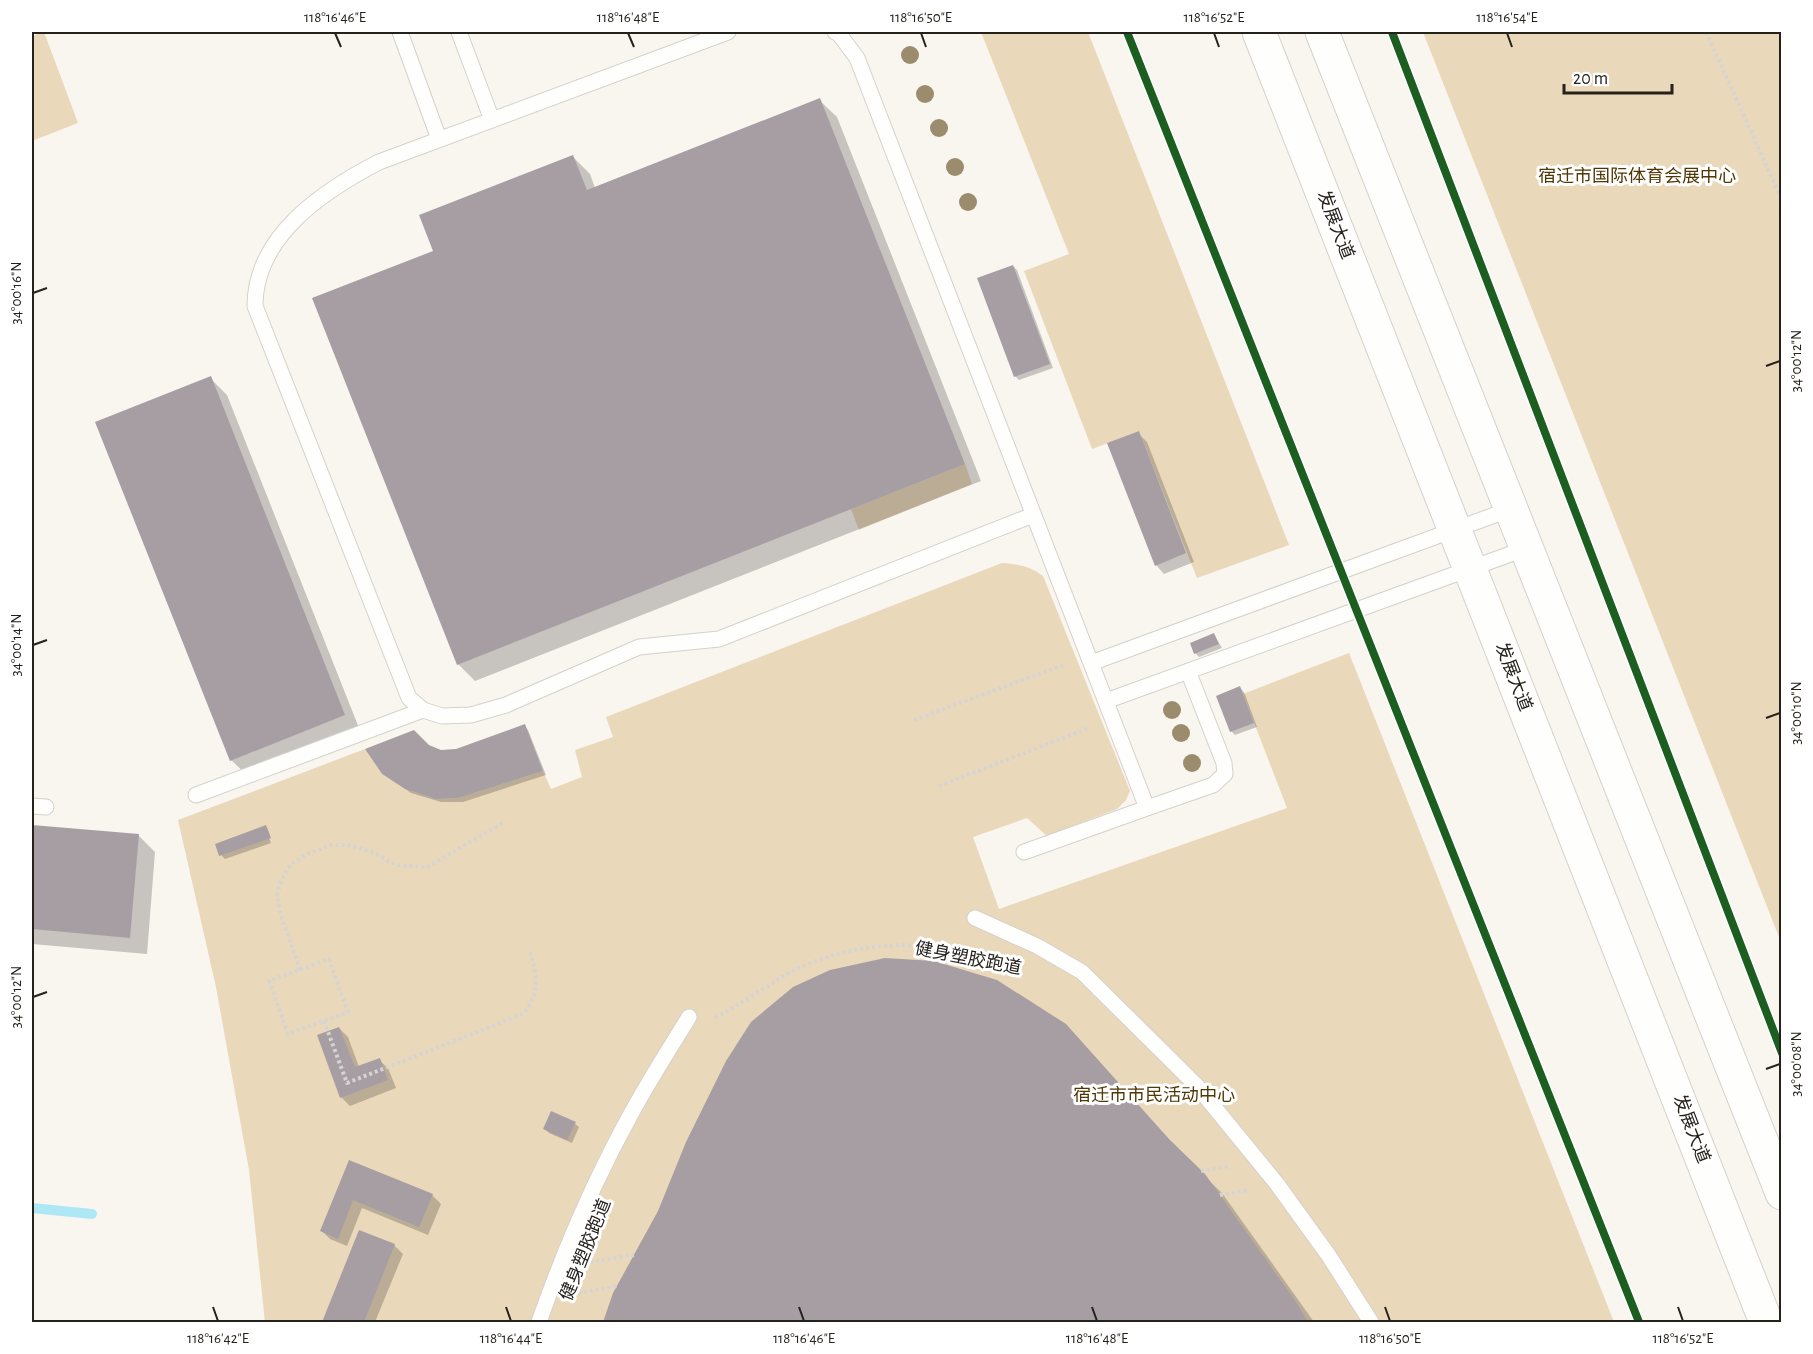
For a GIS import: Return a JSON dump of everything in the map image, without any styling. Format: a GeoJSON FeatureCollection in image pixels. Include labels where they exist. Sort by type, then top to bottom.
{"type":"FeatureCollection","features":[{"type":"Feature","properties":{"kind":"main road","name":"发展大道"},"geometry":{"type":"LineString","coordinates":[[1259,32],[1766,1323]]}},
{"type":"Feature","properties":{"kind":"main road"},"geometry":{"type":"LineString","coordinates":[[1322,32],[1782,1193]]}},
{"type":"Feature","properties":{"kind":"lane"},"geometry":{"type":"LineString","coordinates":[[400,32],[439,139]]}},
{"type":"Feature","properties":{"kind":"lane"},"geometry":{"type":"LineString","coordinates":[[459,32],[492,120]]}},
{"type":"Feature","properties":{"kind":"lane"},"geometry":{"type":"LineString","coordinates":[[728,32],[379,162],[345,179],[305,210],[272,246],[261,266],[255,289],[255,306],[409,698],[423,710],[442,717],[471,715],[506,705],[639,647],[719,639],[1033,515]]}},
{"type":"Feature","properties":{"kind":"lane"},"geometry":{"type":"LineString","coordinates":[[835,32],[857,58],[1146,807]]}},
{"type":"Feature","properties":{"kind":"lane"},"geometry":{"type":"LineString","coordinates":[[1090,659],[1512,509]]}},
{"type":"Feature","properties":{"kind":"lane"},"geometry":{"type":"LineString","coordinates":[[1106,701],[1527,548]]}},
{"type":"Feature","properties":{"kind":"lane"},"geometry":{"type":"LineString","coordinates":[[1024,852],[1213,784],[1226,774],[1224,763],[1188,671]]}},
{"type":"Feature","properties":{"kind":"lane"},"geometry":{"type":"LineString","coordinates":[[196,795],[423,710]]}},
{"type":"Feature","properties":{"kind":"lane"},"geometry":{"type":"LineString","coordinates":[[975,918],[1037,946],[1082,972],[1197,1086],[1277,1184],[1329,1256],[1371,1323]]}},
{"type":"Feature","properties":{"kind":"lane"},"geometry":{"type":"LineString","coordinates":[[539,1323],[594,1188],[632,1112],[688,1017]]}},
{"type":"Feature","properties":{"kind":"path"},"geometry":{"type":"LineString","coordinates":[[1706,32],[1782,200]]}},
{"type":"Feature","properties":{"kind":"path"},"geometry":{"type":"LineString","coordinates":[[914,720],[1090,659]]}},
{"type":"Feature","properties":{"kind":"path"},"geometry":{"type":"LineString","coordinates":[[939,786],[1113,718]]}},
{"type":"Feature","properties":{"kind":"path"},"geometry":{"type":"LineString","coordinates":[[300,970],[281,915],[277,895],[290,865],[307,854],[331,845],[349,845],[375,853],[396,865],[427,867],[502,823]]}},
{"type":"Feature","properties":{"kind":"path"},"geometry":{"type":"LineString","coordinates":[[324,1021],[347,1083],[523,1014],[537,990],[537,971],[529,949]]}},
{"type":"Feature","properties":{"kind":"path"},"geometry":{"type":"LineString","coordinates":[[329,959],[348,1012],[288,1034],[269,981],[300,970],[329,959]]}},
{"type":"Feature","properties":{"kind":"path"},"geometry":{"type":"LineString","coordinates":[[560,1267],[634,1255]]}},
{"type":"Feature","properties":{"kind":"path"},"geometry":{"type":"LineString","coordinates":[[548,1298],[617,1286]]}},
{"type":"Feature","properties":{"kind":"green space"},"geometry":{"type":"Polygon","coordinates":[[[44,32],[78,123],[32,141],[32,36],[44,32]]]}},
{"type":"Feature","properties":{"kind":"green space"},"geometry":{"type":"Polygon","coordinates":[[[981,32],[1088,32],[1289,545],[1197,578],[1139,431],[1092,449],[1024,271],[1069,254],[981,32]]]}},
{"type":"Feature","properties":{"kind":"green space","name":"宿迁市国际体育会展中心"},"geometry":{"type":"Polygon","coordinates":[[[1423,32],[1781,32],[1781,942],[1423,32]]]}},
{"type":"Feature","properties":{"kind":"green space"},"geometry":{"type":"Polygon","coordinates":[[[965,464],[972,484],[859,530],[851,509],[965,464]]]}},
{"type":"Feature","properties":{"kind":"green space"},"geometry":{"type":"Polygon","coordinates":[[[1002,563],[1024,566],[1043,576],[1130,791],[1126,800],[1117,809],[1047,836],[1027,818],[973,837],[999,909],[1287,808],[1243,694],[1349,653],[1614,1322],[265,1322],[249,1170],[216,987],[178,820],[365,749],[382,774],[405,789],[436,799],[458,798],[543,771],[551,789],[582,777],[575,750],[613,737],[606,717],[1002,563]]]}},
{"type":"Feature","properties":{"kind":"building"},"geometry":{"type":"Polygon","coordinates":[[[820,98],[965,464],[457,665],[312,298],[433,251],[419,215],[573,155],[587,190],[820,98]]]}},
{"type":"Feature","properties":{"kind":"building"},"geometry":{"type":"Polygon","coordinates":[[[1013,265],[1050,364],[1014,377],[977,278],[1013,265]]]}},
{"type":"Feature","properties":{"kind":"building"},"geometry":{"type":"Polygon","coordinates":[[[211,376],[345,715],[230,761],[95,422],[211,376]]]}},
{"type":"Feature","properties":{"kind":"building"},"geometry":{"type":"Polygon","coordinates":[[[1139,431],[1186,553],[1155,566],[1107,443],[1139,431]]]}},
{"type":"Feature","properties":{"kind":"building"},"geometry":{"type":"Polygon","coordinates":[[[1214,633],[1219,644],[1194,654],[1190,643],[1214,633]]]}},
{"type":"Feature","properties":{"kind":"building"},"geometry":{"type":"Polygon","coordinates":[[[1240,686],[1254,723],[1230,732],[1216,696],[1240,686]]]}},
{"type":"Feature","properties":{"kind":"building"},"geometry":{"type":"Polygon","coordinates":[[[525,724],[543,771],[458,798],[436,799],[405,789],[382,774],[365,749],[414,730],[429,745],[441,750],[456,749],[525,724]]]}},
{"type":"Feature","properties":{"kind":"building"},"geometry":{"type":"Polygon","coordinates":[[[32,825],[139,834],[130,938],[32,929],[32,825]]]}},
{"type":"Feature","properties":{"kind":"building"},"geometry":{"type":"Polygon","coordinates":[[[266,825],[271,838],[219,856],[215,844],[266,825]]]}},
{"type":"Feature","properties":{"kind":"building","name":"宿迁市市民活动中心"},"geometry":{"type":"Polygon","coordinates":[[[885,958],[934,961],[997,980],[1066,1024],[1169,1139],[1205,1174],[1308,1322],[603,1322],[613,1293],[658,1211],[686,1142],[726,1061],[751,1022],[793,987],[830,970],[885,958]]]}},
{"type":"Feature","properties":{"kind":"building"},"geometry":{"type":"Polygon","coordinates":[[[339,1027],[355,1067],[380,1058],[388,1080],[340,1098],[317,1035],[339,1027]]]}},
{"type":"Feature","properties":{"kind":"building"},"geometry":{"type":"Polygon","coordinates":[[[551,1111],[576,1122],[567,1140],[543,1129],[551,1111]]]}},
{"type":"Feature","properties":{"kind":"building"},"geometry":{"type":"Polygon","coordinates":[[[349,1160],[433,1194],[419,1227],[353,1200],[338,1239],[320,1231],[349,1160]]]}},
{"type":"Feature","properties":{"kind":"building"},"geometry":{"type":"Polygon","coordinates":[[[359,1230],[395,1244],[364,1322],[322,1322],[359,1230]]]}},
{"type":"Feature","properties":{"kind":"waterway"},"geometry":{"type":"LineString","coordinates":[[32,1208],[92,1214]]}},
{"type":"Feature","properties":{"kind":"cycle path"},"geometry":{"type":"LineString","coordinates":[[1127,32],[1639,1322]]}},
{"type":"Feature","properties":{"kind":"cycle path"},"geometry":{"type":"LineString","coordinates":[[1392,32],[1782,1053]]}}]}
